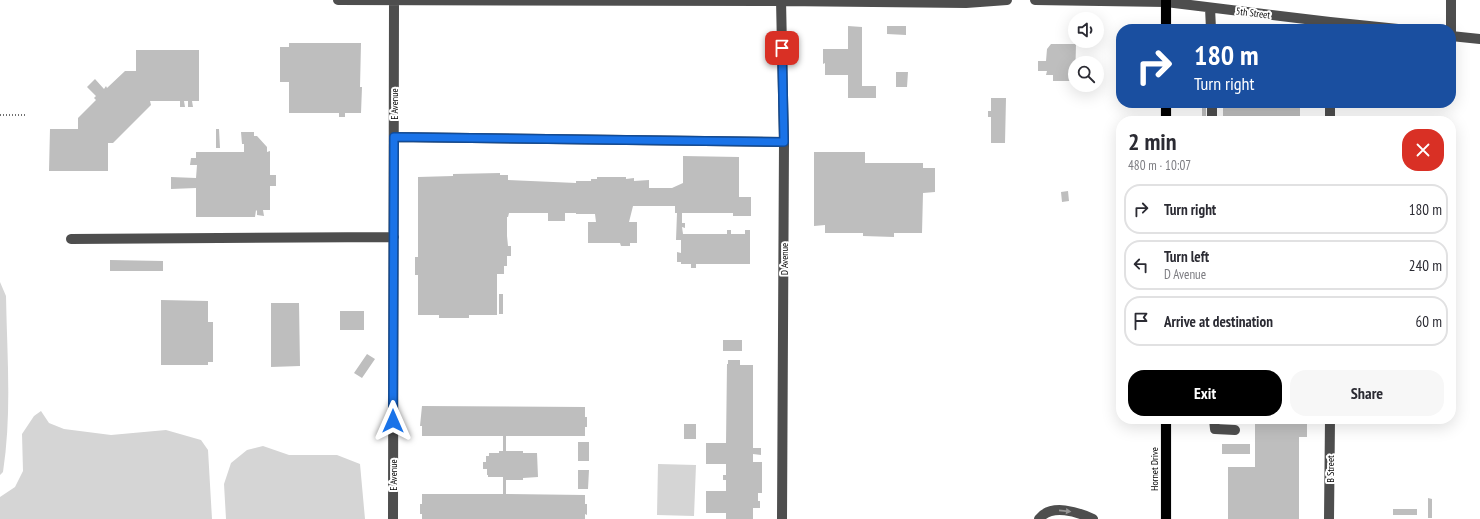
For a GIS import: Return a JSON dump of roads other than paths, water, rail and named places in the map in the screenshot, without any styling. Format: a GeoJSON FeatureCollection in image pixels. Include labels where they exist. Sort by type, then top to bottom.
{"type":"FeatureCollection","features":[{"type":"Feature","properties":{"kind":"main road"},"geometry":{"type":"LineString","coordinates":[[1166,1],[1166,24]]}},
{"type":"Feature","properties":{"kind":"main road","name":"Hornet Drive"},"geometry":{"type":"LineString","coordinates":[[1166,424],[1166,519]]}},
{"type":"Feature","properties":{"kind":"street"},"geometry":{"type":"LineString","coordinates":[[338,0],[781,0],[966,3],[1007,0]]}},
{"type":"Feature","properties":{"kind":"street","name":"E Avenue"},"geometry":{"type":"LineString","coordinates":[[393,519],[394,0]]}},
{"type":"Feature","properties":{"kind":"street","name":"D Avenue"},"geometry":{"type":"LineString","coordinates":[[781,0],[784,142],[782,519]]}},
{"type":"Feature","properties":{"kind":"street","name":"5th Street"},"geometry":{"type":"LineString","coordinates":[[1034,0],[1166,1],[1317,24]]}},
{"type":"Feature","properties":{"kind":"street"},"geometry":{"type":"LineString","coordinates":[[1451,0],[1451,24]]}},
{"type":"Feature","properties":{"kind":"street"},"geometry":{"type":"LineString","coordinates":[[1210,8],[1211,24]]}},
{"type":"Feature","properties":{"kind":"street"},"geometry":{"type":"LineString","coordinates":[[1456,37],[1480,40]]}},
{"type":"Feature","properties":{"kind":"street"},"geometry":{"type":"LineString","coordinates":[[394,137],[784,142]]}},
{"type":"Feature","properties":{"kind":"street"},"geometry":{"type":"LineString","coordinates":[[70,239],[394,237]]}},
{"type":"Feature","properties":{"kind":"street"},"geometry":{"type":"LineString","coordinates":[[1214,424],[1215,430],[1235,430]]}},
{"type":"Feature","properties":{"kind":"street","name":"B Street"},"geometry":{"type":"LineString","coordinates":[[1330,424],[1330,519]]}},
{"type":"Feature","properties":{"kind":"street"},"geometry":{"type":"LineString","coordinates":[[1039,519],[1049,512],[1056,510],[1080,512],[1093,519]]}}]}
